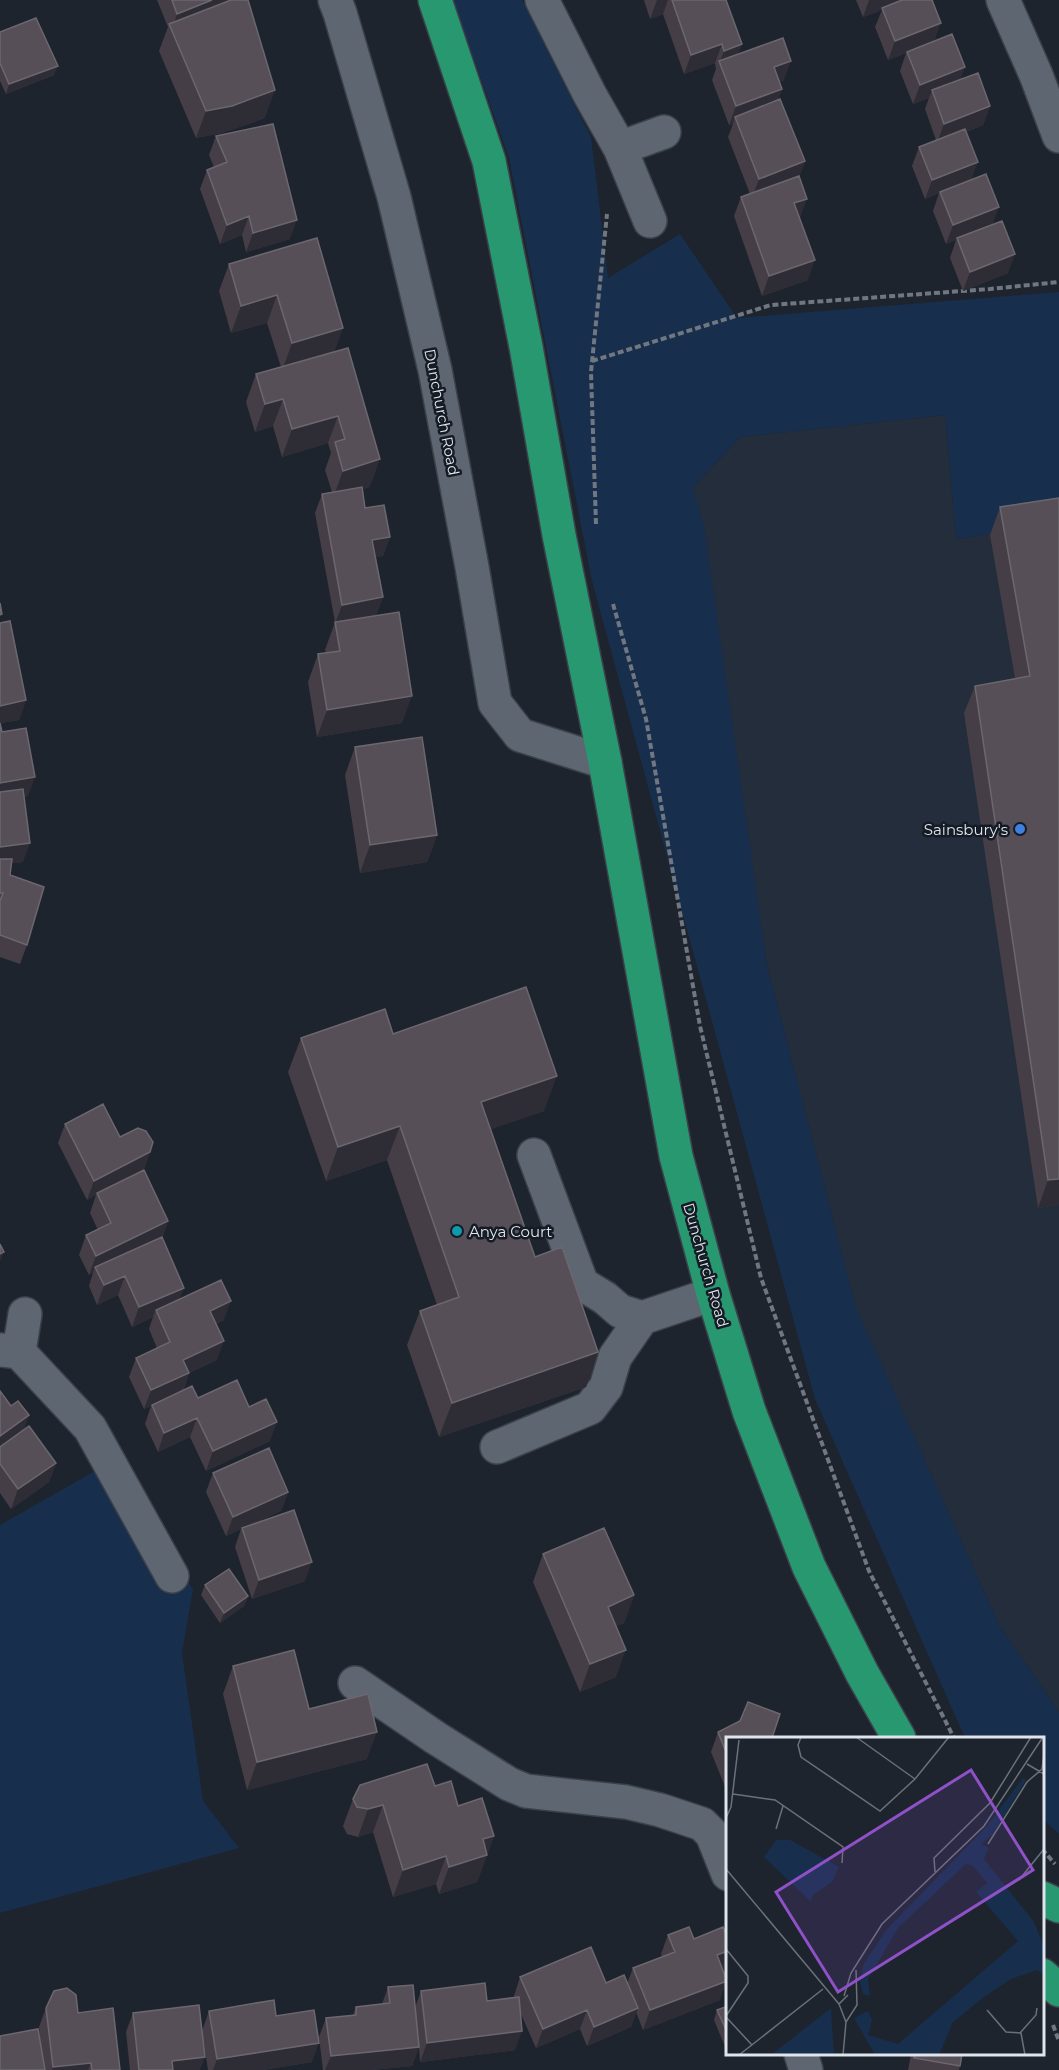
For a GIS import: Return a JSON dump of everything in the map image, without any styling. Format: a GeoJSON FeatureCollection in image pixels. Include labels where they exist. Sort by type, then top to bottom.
{"type":"FeatureCollection","features":[{"type":"Feature","properties":{"kind":"highway","name":"Dunchurch Road"},"geometry":{"type":"LineString","coordinates":[[435,0],[489,161],[605,762],[676,1156],[713,1294],[749,1411],[809,1567],[862,1673],[898,1737]]}},
{"type":"Feature","properties":{"kind":"highway"},"geometry":{"type":"LineString","coordinates":[[1044,1899],[1059,1906]]}},
{"type":"Feature","properties":{"kind":"highway"},"geometry":{"type":"LineString","coordinates":[[1044,1977],[1059,1990]]}},
{"type":"Feature","properties":{"kind":"street","name":"Dunchurch Road"},"geometry":{"type":"LineString","coordinates":[[335,0],[394,197],[435,370],[495,703],[520,735],[605,762]]}},
{"type":"Feature","properties":{"kind":"street"},"geometry":{"type":"LineString","coordinates":[[542,0],[590,95],[620,148],[650,221]]}},
{"type":"Feature","properties":{"kind":"street"},"geometry":{"type":"LineString","coordinates":[[1003,0],[1048,71],[1059,136]]}},
{"type":"Feature","properties":{"kind":"street"},"geometry":{"type":"LineString","coordinates":[[620,148],[664,132]]}},
{"type":"Feature","properties":{"kind":"street"},"geometry":{"type":"LineString","coordinates":[[534,1155],[582,1284],[605,1298],[620,1311],[642,1318],[713,1294]]}},
{"type":"Feature","properties":{"kind":"street"},"geometry":{"type":"LineString","coordinates":[[25,1314],[10,1351],[90,1428],[172,1576]]}},
{"type":"Feature","properties":{"kind":"street"},"geometry":{"type":"LineString","coordinates":[[497,1447],[590,1408],[606,1387],[615,1357],[642,1318]]}},
{"type":"Feature","properties":{"kind":"street"},"geometry":{"type":"LineString","coordinates":[[355,1683],[436,1738],[509,1784],[526,1791],[626,1802],[702,1824],[712,1834],[726,1869]]}},
{"type":"Feature","properties":{"kind":"street"},"geometry":{"type":"LineString","coordinates":[[801,2055],[806,2070]]}},
{"type":"Feature","properties":{"kind":"path"},"geometry":{"type":"LineString","coordinates":[[597,526],[592,361],[607,213]]}},
{"type":"Feature","properties":{"kind":"path"},"geometry":{"type":"LineString","coordinates":[[592,361],[771,305],[1059,282]]}},
{"type":"Feature","properties":{"kind":"path"},"geometry":{"type":"LineString","coordinates":[[610,595],[646,719],[700,1026],[761,1278],[869,1571],[953,1737]]}},
{"type":"Feature","properties":{"kind":"path"},"geometry":{"type":"LineString","coordinates":[[1044,1851],[1059,1869]]}},
{"type":"Feature","properties":{"kind":"shaded area"},"geometry":{"type":"Polygon","coordinates":[[[453,0],[522,0],[591,137],[608,278],[680,234],[737,318],[1059,292],[1059,523],[956,539],[945,415],[740,437],[693,487],[704,526],[767,965],[856,1308],[1000,1627],[1059,1712],[1059,1834],[1044,1820],[1044,1737],[965,1737],[815,1399],[592,581],[509,158],[453,0]]]}},
{"type":"Feature","properties":{"kind":"shaded area"},"geometry":{"type":"Polygon","coordinates":[[[945,415],[956,539],[1059,523],[1059,1712],[1000,1627],[856,1309],[767,965],[693,487],[740,437],[945,415]]]}},
{"type":"Feature","properties":{"kind":"shaded area"},"geometry":{"type":"Polygon","coordinates":[[[109,1463],[193,1589],[182,1653],[203,1801],[239,1848],[0,1913],[0,1525],[109,1463]]]}},
{"type":"Feature","properties":{"kind":"building"},"geometry":{"type":"Polygon","coordinates":[[[172,0],[212,0],[177,14],[172,0]]]}},
{"type":"Feature","properties":{"kind":"building"},"geometry":{"type":"Polygon","coordinates":[[[231,0],[248,0],[275,90],[232,106],[206,111],[169,24],[231,0]]]}},
{"type":"Feature","properties":{"kind":"building"},"geometry":{"type":"Polygon","coordinates":[[[672,0],[726,0],[742,44],[724,51],[722,44],[691,55],[672,0]]]}},
{"type":"Feature","properties":{"kind":"building"},"geometry":{"type":"Polygon","coordinates":[[[902,0],[932,0],[941,23],[895,41],[882,8],[902,0]]]}},
{"type":"Feature","properties":{"kind":"building"},"geometry":{"type":"Polygon","coordinates":[[[36,18],[58,66],[9,84],[0,63],[0,32],[36,18]]]}},
{"type":"Feature","properties":{"kind":"building"},"geometry":{"type":"Polygon","coordinates":[[[952,34],[965,67],[920,85],[907,52],[952,34]]]}},
{"type":"Feature","properties":{"kind":"building"},"geometry":{"type":"Polygon","coordinates":[[[783,38],[791,61],[774,67],[782,89],[736,106],[719,61],[783,38]]]}},
{"type":"Feature","properties":{"kind":"building"},"geometry":{"type":"Polygon","coordinates":[[[978,73],[990,106],[944,124],[932,90],[978,73]]]}},
{"type":"Feature","properties":{"kind":"building"},"geometry":{"type":"Polygon","coordinates":[[[780,99],[805,161],[759,179],[735,117],[780,99]]]}},
{"type":"Feature","properties":{"kind":"building"},"geometry":{"type":"Polygon","coordinates":[[[273,124],[297,220],[253,233],[249,216],[227,225],[207,170],[227,162],[216,136],[273,124]]]}},
{"type":"Feature","properties":{"kind":"building"},"geometry":{"type":"Polygon","coordinates":[[[965,129],[978,162],[932,180],[919,147],[965,129]]]}},
{"type":"Feature","properties":{"kind":"building"},"geometry":{"type":"Polygon","coordinates":[[[986,174],[999,207],[953,225],[940,192],[986,174]]]}},
{"type":"Feature","properties":{"kind":"building"},"geometry":{"type":"Polygon","coordinates":[[[799,176],[807,199],[794,203],[815,260],[769,276],[741,197],[799,176]]]}},
{"type":"Feature","properties":{"kind":"building"},"geometry":{"type":"Polygon","coordinates":[[[1002,221],[1015,254],[970,272],[957,238],[1002,221]]]}},
{"type":"Feature","properties":{"kind":"building"},"geometry":{"type":"Polygon","coordinates":[[[317,238],[343,328],[292,343],[277,295],[241,306],[229,264],[317,238]]]}},
{"type":"Feature","properties":{"kind":"building"},"geometry":{"type":"Polygon","coordinates":[[[348,348],[380,459],[343,471],[335,442],[345,439],[338,416],[292,429],[283,399],[265,404],[256,374],[348,348]]]}},
{"type":"Feature","properties":{"kind":"building"},"geometry":{"type":"Polygon","coordinates":[[[362,487],[365,508],[384,505],[390,537],[372,540],[383,597],[342,605],[322,494],[362,487]]]}},
{"type":"Feature","properties":{"kind":"building","name":"Sainsbury's"},"geometry":{"type":"Polygon","coordinates":[[[1059,498],[1059,1179],[1048,1180],[975,686],[1030,676],[1000,507],[1059,498]]]}},
{"type":"Feature","properties":{"kind":"building"},"geometry":{"type":"Polygon","coordinates":[[[399,612],[412,696],[327,710],[318,654],[340,651],[335,622],[399,612]]]}},
{"type":"Feature","properties":{"kind":"building"},"geometry":{"type":"Polygon","coordinates":[[[10,621],[26,700],[0,706],[0,623],[10,621]]]}},
{"type":"Feature","properties":{"kind":"building"},"geometry":{"type":"Polygon","coordinates":[[[0,723],[2,732],[26,728],[35,777],[0,783],[0,723]]]}},
{"type":"Feature","properties":{"kind":"building"},"geometry":{"type":"Polygon","coordinates":[[[422,737],[437,835],[370,845],[355,747],[422,737]]]}},
{"type":"Feature","properties":{"kind":"building"},"geometry":{"type":"Polygon","coordinates":[[[23,789],[30,843],[0,847],[0,792],[23,789]]]}},
{"type":"Feature","properties":{"kind":"building"},"geometry":{"type":"Polygon","coordinates":[[[0,859],[12,859],[10,875],[44,887],[27,945],[0,935],[0,901],[3,893],[0,893],[0,859]]]}},
{"type":"Feature","properties":{"kind":"building","name":"Anya Court"},"geometry":{"type":"Polygon","coordinates":[[[526,987],[557,1076],[481,1102],[535,1257],[562,1247],[598,1352],[452,1403],[420,1311],[459,1297],[400,1126],[338,1147],[301,1038],[385,1009],[393,1034],[526,987]]]}},
{"type":"Feature","properties":{"kind":"building"},"geometry":{"type":"Polygon","coordinates":[[[103,1104],[120,1137],[138,1128],[146,1131],[153,1142],[150,1152],[94,1181],[65,1124],[103,1104]]]}},
{"type":"Feature","properties":{"kind":"building"},"geometry":{"type":"Polygon","coordinates":[[[144,1170],[168,1221],[96,1256],[86,1235],[111,1223],[97,1193],[144,1170]]]}},
{"type":"Feature","properties":{"kind":"building"},"geometry":{"type":"Polygon","coordinates":[[[162,1237],[184,1288],[139,1307],[125,1276],[104,1285],[95,1267],[162,1237]]]}},
{"type":"Feature","properties":{"kind":"building"},"geometry":{"type":"Polygon","coordinates":[[[221,1280],[231,1301],[210,1311],[224,1341],[183,1360],[189,1373],[151,1390],[136,1358],[170,1342],[156,1310],[221,1280]]]}},
{"type":"Feature","properties":{"kind":"building"},"geometry":{"type":"Polygon","coordinates":[[[237,1380],[249,1407],[266,1399],[277,1422],[213,1451],[197,1418],[164,1433],[152,1405],[192,1386],[198,1398],[237,1380]]]}},
{"type":"Feature","properties":{"kind":"building"},"geometry":{"type":"Polygon","coordinates":[[[0,1391],[11,1406],[18,1401],[29,1415],[0,1436],[0,1391]]]}},
{"type":"Feature","properties":{"kind":"building"},"geometry":{"type":"Polygon","coordinates":[[[29,1426],[56,1463],[18,1489],[0,1464],[0,1447],[29,1426]]]}},
{"type":"Feature","properties":{"kind":"building"},"geometry":{"type":"Polygon","coordinates":[[[269,1448],[288,1492],[233,1517],[213,1473],[269,1448]]]}},
{"type":"Feature","properties":{"kind":"building"},"geometry":{"type":"Polygon","coordinates":[[[294,1510],[312,1562],[259,1580],[242,1528],[294,1510]]]}},
{"type":"Feature","properties":{"kind":"building"},"geometry":{"type":"Polygon","coordinates":[[[604,1528],[634,1595],[608,1607],[626,1650],[590,1664],[543,1554],[604,1528]]]}},
{"type":"Feature","properties":{"kind":"building"},"geometry":{"type":"Polygon","coordinates":[[[229,1569],[248,1596],[224,1613],[205,1585],[229,1569]]]}},
{"type":"Feature","properties":{"kind":"building"},"geometry":{"type":"Polygon","coordinates":[[[294,1650],[309,1709],[368,1694],[377,1732],[257,1762],[233,1666],[294,1650]]]}},
{"type":"Feature","properties":{"kind":"building"},"geometry":{"type":"Polygon","coordinates":[[[748,1702],[780,1714],[772,1737],[726,1737],[726,1752],[718,1732],[740,1721],[748,1702]]]}},
{"type":"Feature","properties":{"kind":"building"},"geometry":{"type":"Polygon","coordinates":[[[427,1764],[435,1786],[451,1781],[458,1806],[482,1798],[494,1836],[483,1839],[487,1855],[449,1867],[446,1856],[403,1870],[383,1805],[368,1809],[357,1807],[353,1799],[360,1785],[427,1764]]]}},
{"type":"Feature","properties":{"kind":"building"},"geometry":{"type":"Polygon","coordinates":[[[689,1927],[694,1939],[723,1927],[726,1934],[726,1952],[717,1955],[726,1981],[650,2010],[633,1968],[675,1952],[668,1935],[689,1927]]]}},
{"type":"Feature","properties":{"kind":"building"},"geometry":{"type":"Polygon","coordinates":[[[591,1947],[606,1983],[624,1975],[638,2008],[594,2027],[587,2010],[543,2029],[520,1977],[591,1947]]]}},
{"type":"Feature","properties":{"kind":"building"},"geometry":{"type":"Polygon","coordinates":[[[485,1983],[487,2001],[519,1997],[522,2031],[427,2043],[421,1991],[485,1983]]]}},
{"type":"Feature","properties":{"kind":"building"},"geometry":{"type":"Polygon","coordinates":[[[413,1985],[419,2047],[331,2056],[326,2018],[356,2015],[356,2007],[390,2003],[388,1987],[413,1985]]]}},
{"type":"Feature","properties":{"kind":"building"},"geometry":{"type":"Polygon","coordinates":[[[67,1988],[76,1995],[78,2013],[113,2008],[120,2070],[92,2070],[91,2063],[53,2067],[46,2008],[54,1991],[67,1988]]]}},
{"type":"Feature","properties":{"kind":"building"},"geometry":{"type":"Polygon","coordinates":[[[274,2000],[276,2016],[314,2010],[319,2043],[217,2059],[209,2011],[274,2000]]]}},
{"type":"Feature","properties":{"kind":"building"},"geometry":{"type":"Polygon","coordinates":[[[199,2005],[205,2057],[172,2061],[173,2070],[139,2070],[133,2013],[199,2005]]]}},
{"type":"Feature","properties":{"kind":"building"},"geometry":{"type":"Polygon","coordinates":[[[726,2007],[726,2030],[717,2010],[726,2007]]]}},
{"type":"Feature","properties":{"kind":"building"},"geometry":{"type":"Polygon","coordinates":[[[38,2029],[45,2070],[0,2070],[0,2036],[38,2029]]]}},
{"type":"Feature","properties":{"kind":"building"},"geometry":{"type":"Polygon","coordinates":[[[915,2055],[962,2055],[960,2066],[914,2058],[915,2055]]]}},
{"type":"Feature","properties":{"kind":"place","name":"Sainsbury's"},"geometry":{"type":"Point","coordinates":[1020,829]}},
{"type":"Feature","properties":{"kind":"place","name":"Anya Court"},"geometry":{"type":"Point","coordinates":[457,1231]}}]}
